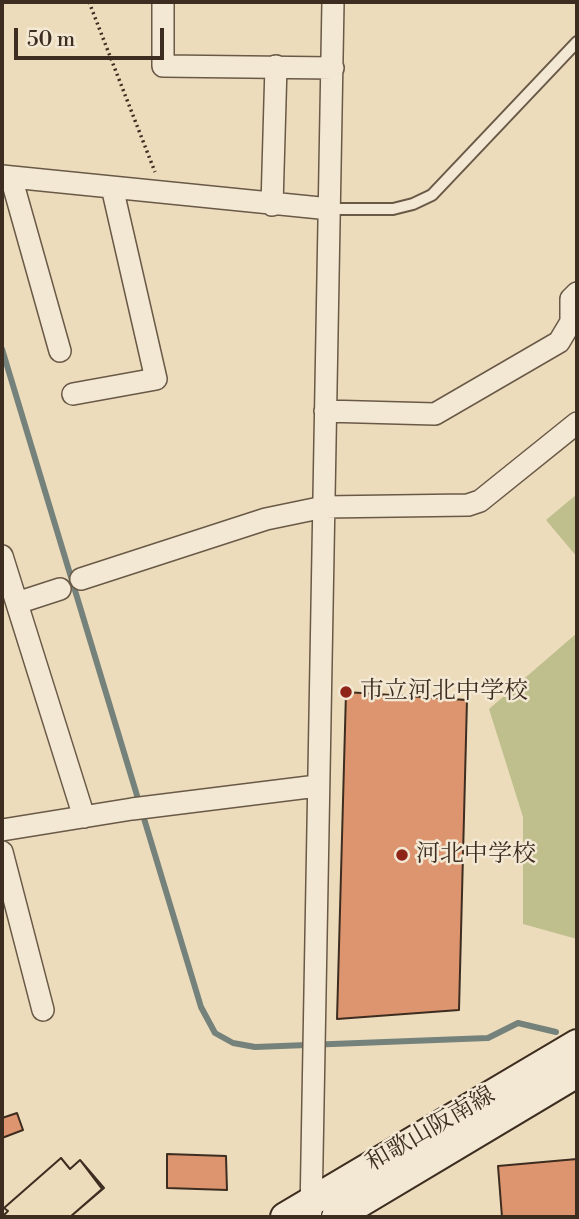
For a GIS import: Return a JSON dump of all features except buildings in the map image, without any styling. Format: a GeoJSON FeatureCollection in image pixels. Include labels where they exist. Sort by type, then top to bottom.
{"type":"FeatureCollection","features":[{"type":"Feature","properties":{"kind":"main road","name":"和歌山阪南線"},"geometry":{"type":"LineString","coordinates":[[285,1217],[311,1208],[577,1044]]}},
{"type":"Feature","properties":{"kind":"main road","name":"和歌山阪南線"},"geometry":{"type":"LineString","coordinates":[[336,1217],[577,1073]]}},
{"type":"Feature","properties":{"kind":"street"},"geometry":{"type":"LineString","coordinates":[[163,2],[163,66],[333,68]]}},
{"type":"Feature","properties":{"kind":"street"},"geometry":{"type":"LineString","coordinates":[[311,1208],[334,2]]}},
{"type":"Feature","properties":{"kind":"street"},"geometry":{"type":"LineString","coordinates":[[272,205],[276,66]]}},
{"type":"Feature","properties":{"kind":"street"},"geometry":{"type":"LineString","coordinates":[[60,351],[6,176],[330,209]]}},
{"type":"Feature","properties":{"kind":"street"},"geometry":{"type":"LineString","coordinates":[[73,394],[156,379],[112,187]]}},
{"type":"Feature","properties":{"kind":"street"},"geometry":{"type":"LineString","coordinates":[[325,411],[436,414],[559,342],[571,322],[571,299],[577,293]]}},
{"type":"Feature","properties":{"kind":"street"},"geometry":{"type":"LineString","coordinates":[[81,579],[266,519],[324,507],[468,505],[480,501],[577,423]]}},
{"type":"Feature","properties":{"kind":"street"},"geometry":{"type":"LineString","coordinates":[[2,555],[12,607],[84,817]]}},
{"type":"Feature","properties":{"kind":"street"},"geometry":{"type":"LineString","coordinates":[[12,607],[60,589]]}},
{"type":"Feature","properties":{"kind":"street"},"geometry":{"type":"LineString","coordinates":[[2,830],[140,808],[317,786]]}},
{"type":"Feature","properties":{"kind":"street"},"geometry":{"type":"LineString","coordinates":[[2,852],[10,928],[43,1010]]}},
{"type":"Feature","properties":{"kind":"lane"},"geometry":{"type":"LineString","coordinates":[[330,209],[393,208],[413,204],[432,195],[577,42]]}},
{"type":"Feature","properties":{"kind":"path"},"geometry":{"type":"LineString","coordinates":[[89,2],[163,194]]}},
{"type":"Feature","properties":{"kind":"green space"},"geometry":{"type":"Polygon","coordinates":[[[577,494],[577,557],[546,520],[577,494]]]}},
{"type":"Feature","properties":{"kind":"green space"},"geometry":{"type":"Polygon","coordinates":[[[577,633],[577,939],[523,924],[523,817],[489,709],[577,633]]]}},
{"type":"Feature","properties":{"kind":"waterway"},"geometry":{"type":"LineString","coordinates":[[2,349],[201,1007],[215,1033],[233,1043],[255,1047],[488,1038],[518,1023],[556,1032]]}},
{"type":"Feature","properties":{"kind":"place","name":"市立河北中学校"},"geometry":{"type":"Point","coordinates":[346,692]}},
{"type":"Feature","properties":{"kind":"place","name":"河北中学校"},"geometry":{"type":"Point","coordinates":[402,855]}}]}
